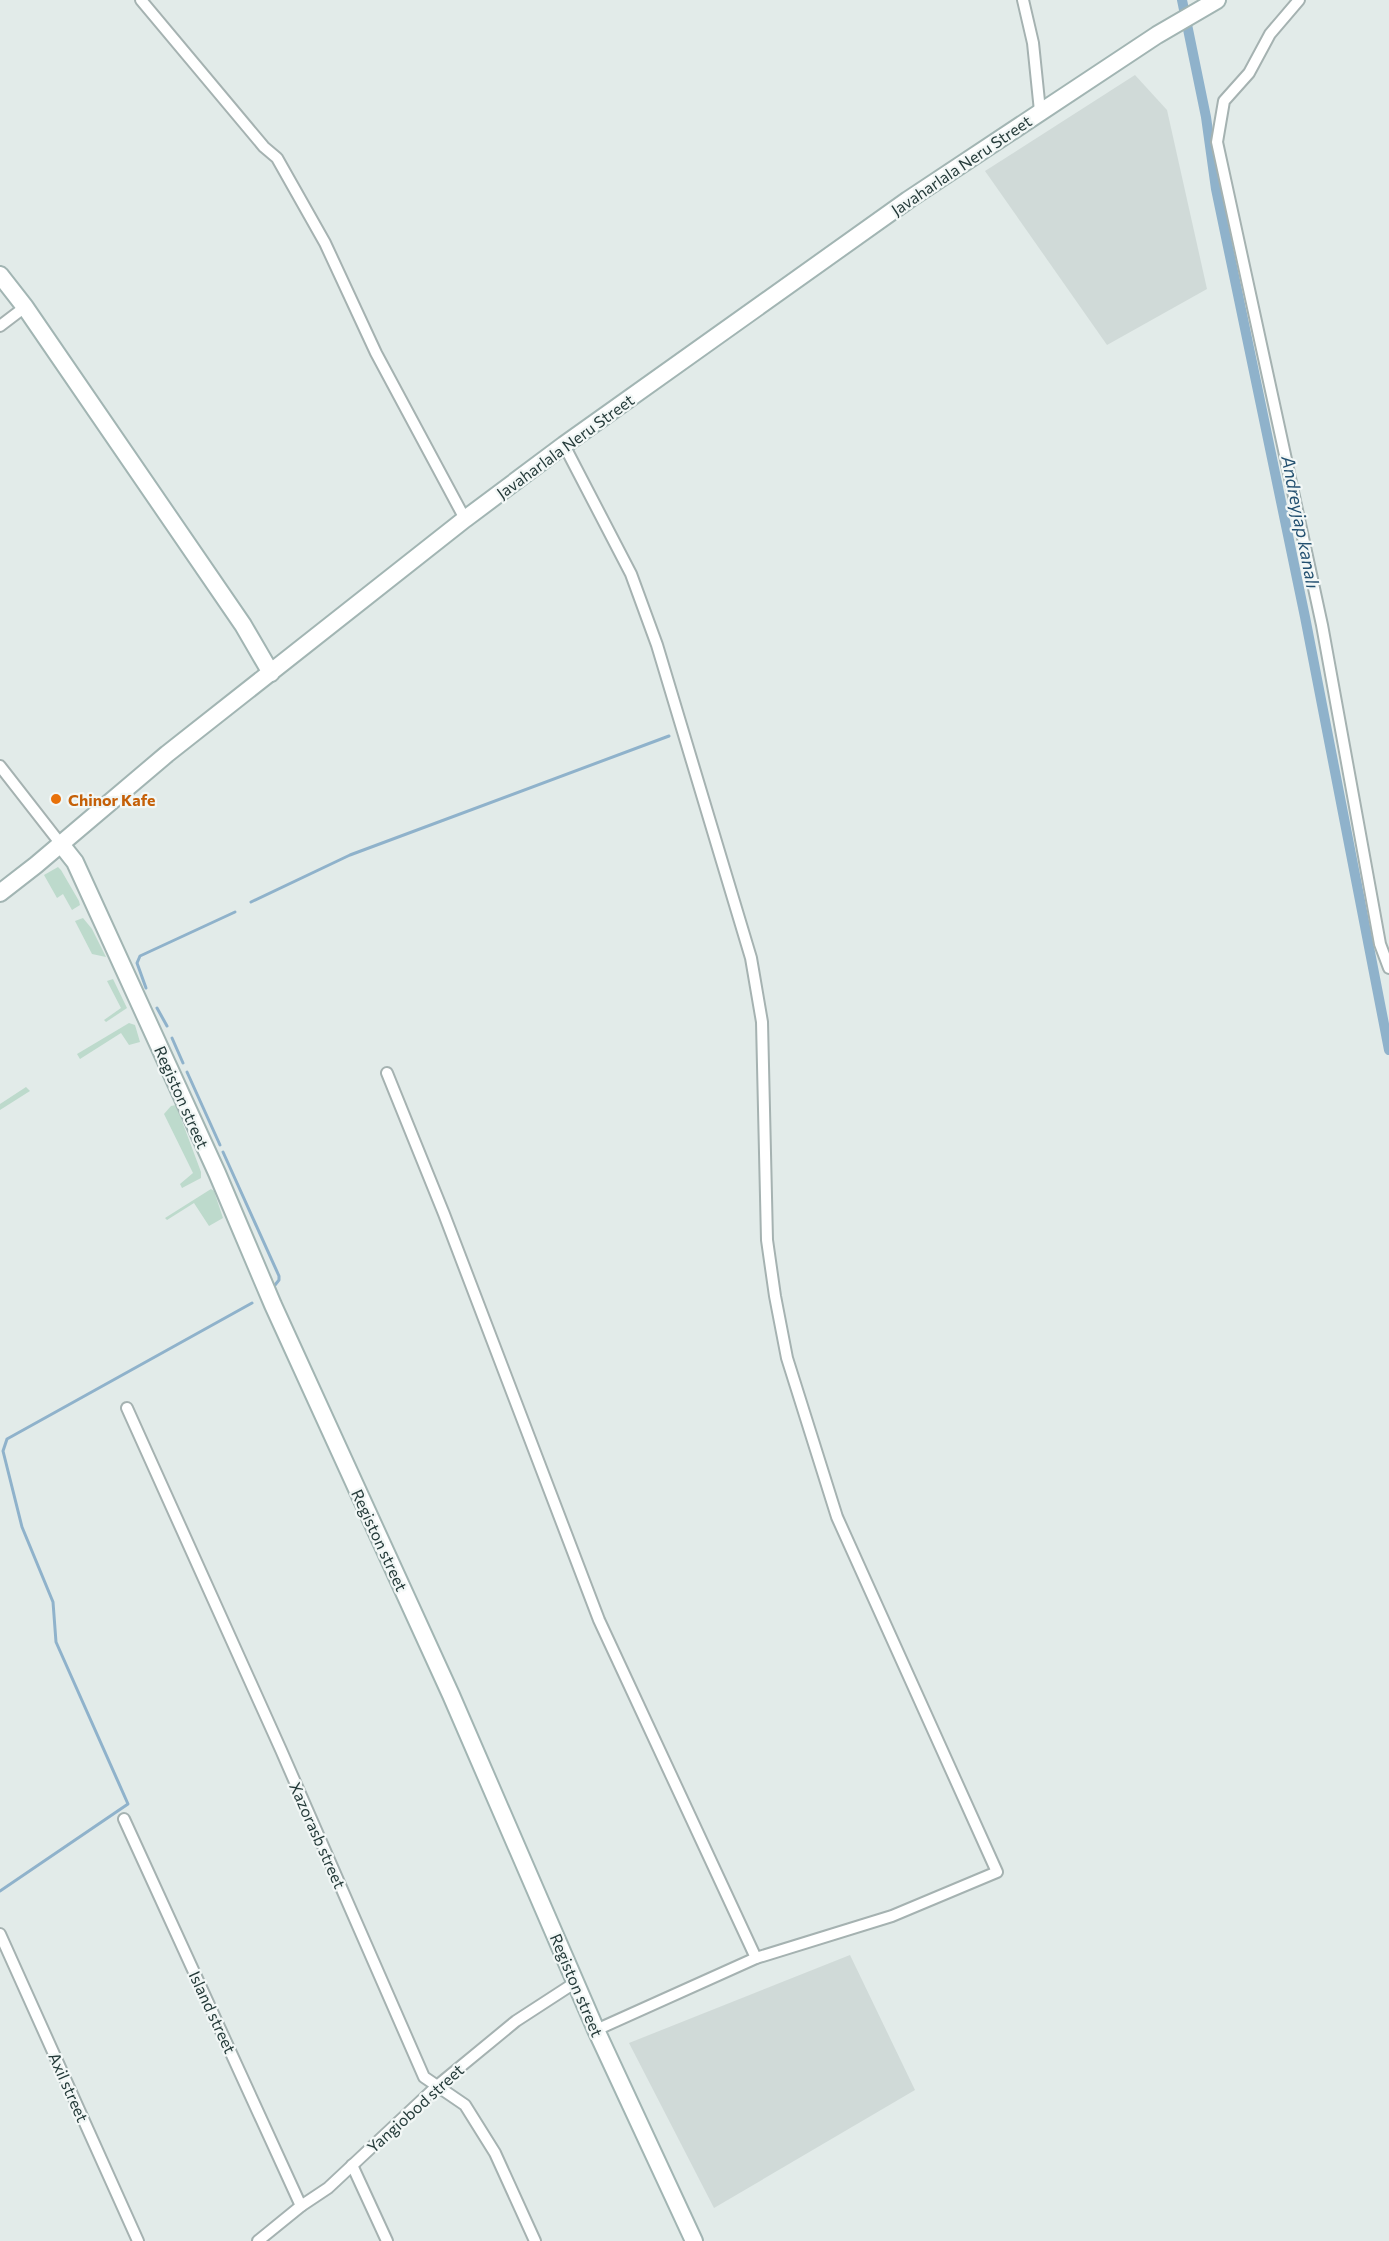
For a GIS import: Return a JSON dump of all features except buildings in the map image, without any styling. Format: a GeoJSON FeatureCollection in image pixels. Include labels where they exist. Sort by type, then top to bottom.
{"type":"FeatureCollection","features":[{"type":"Feature","properties":{"kind":"street"},"geometry":{"type":"LineString","coordinates":[[141,0],[264,147],[277,158],[325,243],[376,353],[465,519]]}},
{"type":"Feature","properties":{"kind":"street"},"geometry":{"type":"LineString","coordinates":[[1023,0],[1033,43],[1040,111]]}},
{"type":"Feature","properties":{"kind":"street"},"geometry":{"type":"LineString","coordinates":[[1299,0],[1270,34],[1249,73],[1224,101],[1216,142],[1322,625],[1380,944],[1389,968]]}},
{"type":"Feature","properties":{"kind":"street","name":"Javaharlala Neru Street"},"geometry":{"type":"LineString","coordinates":[[0,893],[167,754],[465,519],[564,445],[908,200],[1157,35],[1212,3]]}},
{"type":"Feature","properties":{"kind":"street"},"geometry":{"type":"LineString","coordinates":[[0,275],[25,307],[243,625],[271,673]]}},
{"type":"Feature","properties":{"kind":"street"},"geometry":{"type":"LineString","coordinates":[[0,326],[25,307]]}},
{"type":"Feature","properties":{"kind":"street"},"geometry":{"type":"LineString","coordinates":[[564,445],[631,574],[657,645],[751,957],[762,1022],[767,1240],[787,1358],[837,1517],[997,1872],[892,1916],[756,1958],[597,2030]]}},
{"type":"Feature","properties":{"kind":"street"},"geometry":{"type":"LineString","coordinates":[[0,766],[60,843]]}},
{"type":"Feature","properties":{"kind":"street","name":"Registon street"},"geometry":{"type":"LineString","coordinates":[[60,843],[75,862],[207,1152],[283,1326],[451,1695],[597,2030],[694,2241]]}},
{"type":"Feature","properties":{"kind":"street"},"geometry":{"type":"LineString","coordinates":[[387,1073],[444,1214],[599,1620],[756,1958]]}},
{"type":"Feature","properties":{"kind":"street","name":"Xazorasb street"},"geometry":{"type":"LineString","coordinates":[[127,1408],[286,1761],[424,2077],[465,2105],[495,2153],[535,2241]]}},
{"type":"Feature","properties":{"kind":"street","name":"Island street"},"geometry":{"type":"LineString","coordinates":[[124,1819],[302,2206]]}},
{"type":"Feature","properties":{"kind":"street","name":"Axil street"},"geometry":{"type":"LineString","coordinates":[[0,1934],[138,2241]]}},
{"type":"Feature","properties":{"kind":"street","name":"Yangiobod street"},"geometry":{"type":"LineString","coordinates":[[258,2241],[328,2188],[437,2086],[516,2021],[576,1982]]}},
{"type":"Feature","properties":{"kind":"street"},"geometry":{"type":"LineString","coordinates":[[352,2165],[387,2241]]}},
{"type":"Feature","properties":{"kind":"shaded area"},"geometry":{"type":"Polygon","coordinates":[[[1135,75],[1167,110],[1207,289],[1107,345],[985,171],[1135,75]]]}},
{"type":"Feature","properties":{"kind":"shaded area"},"geometry":{"type":"Polygon","coordinates":[[[850,1955],[915,2090],[714,2208],[629,2043],[850,1955]]]}},
{"type":"Feature","properties":{"kind":"green space"},"geometry":{"type":"Polygon","coordinates":[[[58,867],[79,901],[80,905],[72,910],[63,894],[57,898],[44,875],[58,867]]]}},
{"type":"Feature","properties":{"kind":"green space"},"geometry":{"type":"Polygon","coordinates":[[[83,918],[92,929],[106,957],[92,954],[75,921],[83,918]]]}},
{"type":"Feature","properties":{"kind":"green space"},"geometry":{"type":"Polygon","coordinates":[[[113,979],[127,1008],[106,1022],[104,1020],[121,1008],[107,981],[113,979]]]}},
{"type":"Feature","properties":{"kind":"green space"},"geometry":{"type":"Polygon","coordinates":[[[129,1023],[135,1025],[140,1042],[129,1045],[121,1033],[80,1059],[77,1054],[129,1023]]]}},
{"type":"Feature","properties":{"kind":"green space"},"geometry":{"type":"Polygon","coordinates":[[[26,1087],[30,1091],[0,1110],[0,1104],[26,1087]]]}},
{"type":"Feature","properties":{"kind":"green space"},"geometry":{"type":"Polygon","coordinates":[[[176,1105],[201,1172],[201,1178],[182,1188],[180,1184],[193,1173],[164,1114],[171,1106],[176,1105]]]}},
{"type":"Feature","properties":{"kind":"green space"},"geometry":{"type":"Polygon","coordinates":[[[211,1189],[214,1191],[223,1218],[209,1226],[194,1203],[167,1220],[165,1218],[211,1189]]]}},
{"type":"Feature","properties":{"kind":"waterway","name":"Andreyjap kanalı"},"geometry":{"type":"LineString","coordinates":[[1182,0],[1206,117],[1216,189],[1305,617],[1389,1050]]}},
{"type":"Feature","properties":{"kind":"waterway"},"geometry":{"type":"LineString","coordinates":[[251,902],[350,855],[669,736]]}},
{"type":"Feature","properties":{"kind":"waterway"},"geometry":{"type":"LineString","coordinates":[[146,988],[137,963],[140,956],[235,912]]}},
{"type":"Feature","properties":{"kind":"waterway"},"geometry":{"type":"LineString","coordinates":[[157,1008],[167,1026]]}},
{"type":"Feature","properties":{"kind":"waterway"},"geometry":{"type":"LineString","coordinates":[[172,1038],[183,1063]]}},
{"type":"Feature","properties":{"kind":"waterway"},"geometry":{"type":"LineString","coordinates":[[187,1072],[220,1145]]}},
{"type":"Feature","properties":{"kind":"waterway"},"geometry":{"type":"LineString","coordinates":[[223,1152],[279,1276],[275,1285]]}},
{"type":"Feature","properties":{"kind":"waterway"},"geometry":{"type":"LineString","coordinates":[[0,1891],[128,1804],[56,1642],[53,1602],[22,1527],[3,1451],[7,1439],[252,1303]]}},
{"type":"Feature","properties":{"kind":"place","name":"Chinor Kafe"},"geometry":{"type":"Point","coordinates":[56,799]}}]}
